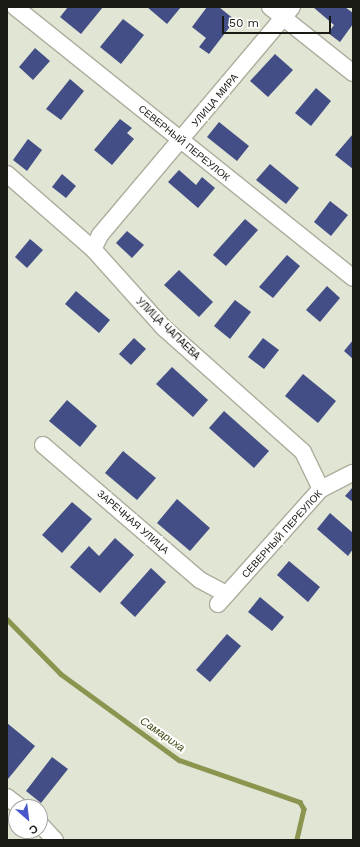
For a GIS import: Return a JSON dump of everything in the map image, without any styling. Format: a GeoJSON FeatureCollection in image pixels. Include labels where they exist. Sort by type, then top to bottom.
{"type":"FeatureCollection","features":[{"type":"Feature","properties":{"kind":"street","name":"СЕВЕРНЫЙ ПЕРЕУЛОК"},"geometry":{"type":"LineString","coordinates":[[16,7],[353,278]]}},
{"type":"Feature","properties":{"kind":"street"},"geometry":{"type":"LineString","coordinates":[[270,7],[288,12],[353,73]]}},
{"type":"Feature","properties":{"kind":"street","name":"УЛИЦА МИРА"},"geometry":{"type":"LineString","coordinates":[[93,249],[180,140],[288,12]]}},
{"type":"Feature","properties":{"kind":"street","name":"УЛИЦА ЧАПАЕВА"},"geometry":{"type":"LineString","coordinates":[[7,174],[93,249],[164,328],[303,452],[321,489]]}},
{"type":"Feature","properties":{"kind":"street","name":"ЗАРЕЧНАЯ УЛИЦА"},"geometry":{"type":"LineString","coordinates":[[43,445],[222,599]]}},
{"type":"Feature","properties":{"kind":"street","name":"СЕВЕРНЫЙ ПЕРЕУЛОК"},"geometry":{"type":"LineString","coordinates":[[222,599],[321,489],[353,473]]}},
{"type":"Feature","properties":{"kind":"street"},"geometry":{"type":"LineString","coordinates":[[48,833],[55,840]]}},
{"type":"Feature","properties":{"kind":"building"},"geometry":{"type":"Polygon","coordinates":[[[68,7],[103,7],[81,34],[60,17],[68,7]]]}},
{"type":"Feature","properties":{"kind":"building"},"geometry":{"type":"Polygon","coordinates":[[[147,7],[181,7],[167,24],[147,7]]]}},
{"type":"Feature","properties":{"kind":"building"},"geometry":{"type":"Polygon","coordinates":[[[207,7],[219,7],[235,20],[209,54],[199,47],[206,38],[192,27],[207,7]]]}},
{"type":"Feature","properties":{"kind":"building"},"geometry":{"type":"Polygon","coordinates":[[[313,7],[345,7],[353,13],[353,24],[340,42],[328,33],[334,25],[313,7]]]}},
{"type":"Feature","properties":{"kind":"building"},"geometry":{"type":"Polygon","coordinates":[[[123,19],[144,35],[121,64],[100,47],[123,19]]]}},
{"type":"Feature","properties":{"kind":"building"},"geometry":{"type":"Polygon","coordinates":[[[35,48],[50,61],[33,80],[19,67],[35,48]]]}},
{"type":"Feature","properties":{"kind":"building"},"geometry":{"type":"Polygon","coordinates":[[[275,54],[293,70],[268,97],[250,81],[275,54]]]}},
{"type":"Feature","properties":{"kind":"building"},"geometry":{"type":"Polygon","coordinates":[[[70,79],[84,91],[61,120],[46,109],[70,79]]]}},
{"type":"Feature","properties":{"kind":"building"},"geometry":{"type":"Polygon","coordinates":[[[316,88],[331,101],[311,126],[295,113],[316,88]]]}},
{"type":"Feature","properties":{"kind":"building"},"geometry":{"type":"Polygon","coordinates":[[[120,119],[132,128],[127,133],[134,139],[112,165],[94,150],[120,119]]]}},
{"type":"Feature","properties":{"kind":"building"},"geometry":{"type":"Polygon","coordinates":[[[219,122],[249,146],[237,161],[207,137],[219,122]]]}},
{"type":"Feature","properties":{"kind":"building"},"geometry":{"type":"Polygon","coordinates":[[[353,134],[353,169],[335,155],[353,134]]]}},
{"type":"Feature","properties":{"kind":"building"},"geometry":{"type":"Polygon","coordinates":[[[28,139],[42,150],[27,171],[13,160],[28,139]]]}},
{"type":"Feature","properties":{"kind":"building"},"geometry":{"type":"Polygon","coordinates":[[[270,164],[299,188],[286,204],[256,180],[270,164]]]}},
{"type":"Feature","properties":{"kind":"building"},"geometry":{"type":"Polygon","coordinates":[[[179,170],[196,185],[202,177],[215,188],[198,208],[168,182],[179,170]]]}},
{"type":"Feature","properties":{"kind":"building"},"geometry":{"type":"Polygon","coordinates":[[[62,174],[76,186],[66,198],[52,187],[62,174]]]}},
{"type":"Feature","properties":{"kind":"building"},"geometry":{"type":"Polygon","coordinates":[[[330,201],[348,215],[331,236],[314,222],[330,201]]]}},
{"type":"Feature","properties":{"kind":"building"},"geometry":{"type":"Polygon","coordinates":[[[245,219],[258,230],[226,266],[213,255],[245,219]]]}},
{"type":"Feature","properties":{"kind":"building"},"geometry":{"type":"Polygon","coordinates":[[[127,231],[144,245],[132,258],[116,243],[127,231]]]}},
{"type":"Feature","properties":{"kind":"building"},"geometry":{"type":"Polygon","coordinates":[[[30,239],[43,250],[27,268],[15,257],[30,239]]]}},
{"type":"Feature","properties":{"kind":"building"},"geometry":{"type":"Polygon","coordinates":[[[287,255],[300,266],[273,298],[259,287],[287,255]]]}},
{"type":"Feature","properties":{"kind":"building"},"geometry":{"type":"Polygon","coordinates":[[[179,270],[213,302],[199,317],[164,285],[179,270]]]}},
{"type":"Feature","properties":{"kind":"building"},"geometry":{"type":"Polygon","coordinates":[[[327,286],[340,298],[320,322],[306,310],[327,286]]]}},
{"type":"Feature","properties":{"kind":"building"},"geometry":{"type":"Polygon","coordinates":[[[76,291],[110,320],[99,333],[65,304],[76,291]]]}},
{"type":"Feature","properties":{"kind":"building"},"geometry":{"type":"Polygon","coordinates":[[[235,300],[251,312],[230,339],[214,326],[235,300]]]}},
{"type":"Feature","properties":{"kind":"building"},"geometry":{"type":"Polygon","coordinates":[[[134,338],[146,349],[131,365],[119,354],[134,338]]]}},
{"type":"Feature","properties":{"kind":"building"},"geometry":{"type":"Polygon","coordinates":[[[263,338],[279,350],[264,369],[248,357],[263,338]]]}},
{"type":"Feature","properties":{"kind":"building"},"geometry":{"type":"Polygon","coordinates":[[[353,340],[353,359],[344,351],[353,340]]]}},
{"type":"Feature","properties":{"kind":"building"},"geometry":{"type":"Polygon","coordinates":[[[172,367],[208,400],[193,417],[156,384],[172,367]]]}},
{"type":"Feature","properties":{"kind":"building"},"geometry":{"type":"Polygon","coordinates":[[[303,374],[336,401],[318,423],[285,396],[303,374]]]}},
{"type":"Feature","properties":{"kind":"building"},"geometry":{"type":"Polygon","coordinates":[[[67,400],[97,426],[80,447],[49,421],[67,400]]]}},
{"type":"Feature","properties":{"kind":"building"},"geometry":{"type":"Polygon","coordinates":[[[224,411],[269,451],[254,468],[209,428],[224,411]]]}},
{"type":"Feature","properties":{"kind":"building"},"geometry":{"type":"Polygon","coordinates":[[[123,451],[156,478],[137,500],[105,473],[123,451]]]}},
{"type":"Feature","properties":{"kind":"building"},"geometry":{"type":"Polygon","coordinates":[[[353,487],[353,502],[345,496],[353,487]]]}},
{"type":"Feature","properties":{"kind":"building"},"geometry":{"type":"Polygon","coordinates":[[[177,499],[210,528],[190,551],[157,523],[177,499]]]}},
{"type":"Feature","properties":{"kind":"building"},"geometry":{"type":"Polygon","coordinates":[[[72,502],[92,519],[62,553],[42,535],[72,502]]]}},
{"type":"Feature","properties":{"kind":"building"},"geometry":{"type":"Polygon","coordinates":[[[330,513],[353,533],[353,549],[348,556],[317,529],[330,513]]]}},
{"type":"Feature","properties":{"kind":"building"},"geometry":{"type":"Polygon","coordinates":[[[115,538],[134,555],[100,593],[70,567],[89,546],[99,556],[115,538]]]}},
{"type":"Feature","properties":{"kind":"building"},"geometry":{"type":"Polygon","coordinates":[[[289,561],[320,587],[308,602],[277,575],[289,561]]]}},
{"type":"Feature","properties":{"kind":"building"},"geometry":{"type":"Polygon","coordinates":[[[151,568],[166,582],[135,617],[120,603],[151,568]]]}},
{"type":"Feature","properties":{"kind":"building"},"geometry":{"type":"Polygon","coordinates":[[[260,597],[284,617],[272,631],[248,612],[260,597]]]}},
{"type":"Feature","properties":{"kind":"building"},"geometry":{"type":"Polygon","coordinates":[[[227,634],[241,646],[210,682],[196,670],[227,634]]]}},
{"type":"Feature","properties":{"kind":"building"},"geometry":{"type":"Polygon","coordinates":[[[7,723],[35,746],[8,779],[7,778],[7,723]]]}},
{"type":"Feature","properties":{"kind":"building"},"geometry":{"type":"Polygon","coordinates":[[[52,757],[68,769],[44,799],[36,799],[26,791],[52,757]]]}},
{"type":"Feature","properties":{"kind":"waterway","name":"Самариха"},"geometry":{"type":"LineString","coordinates":[[7,619],[61,674],[179,760],[300,802],[304,809],[297,840]]}}]}
